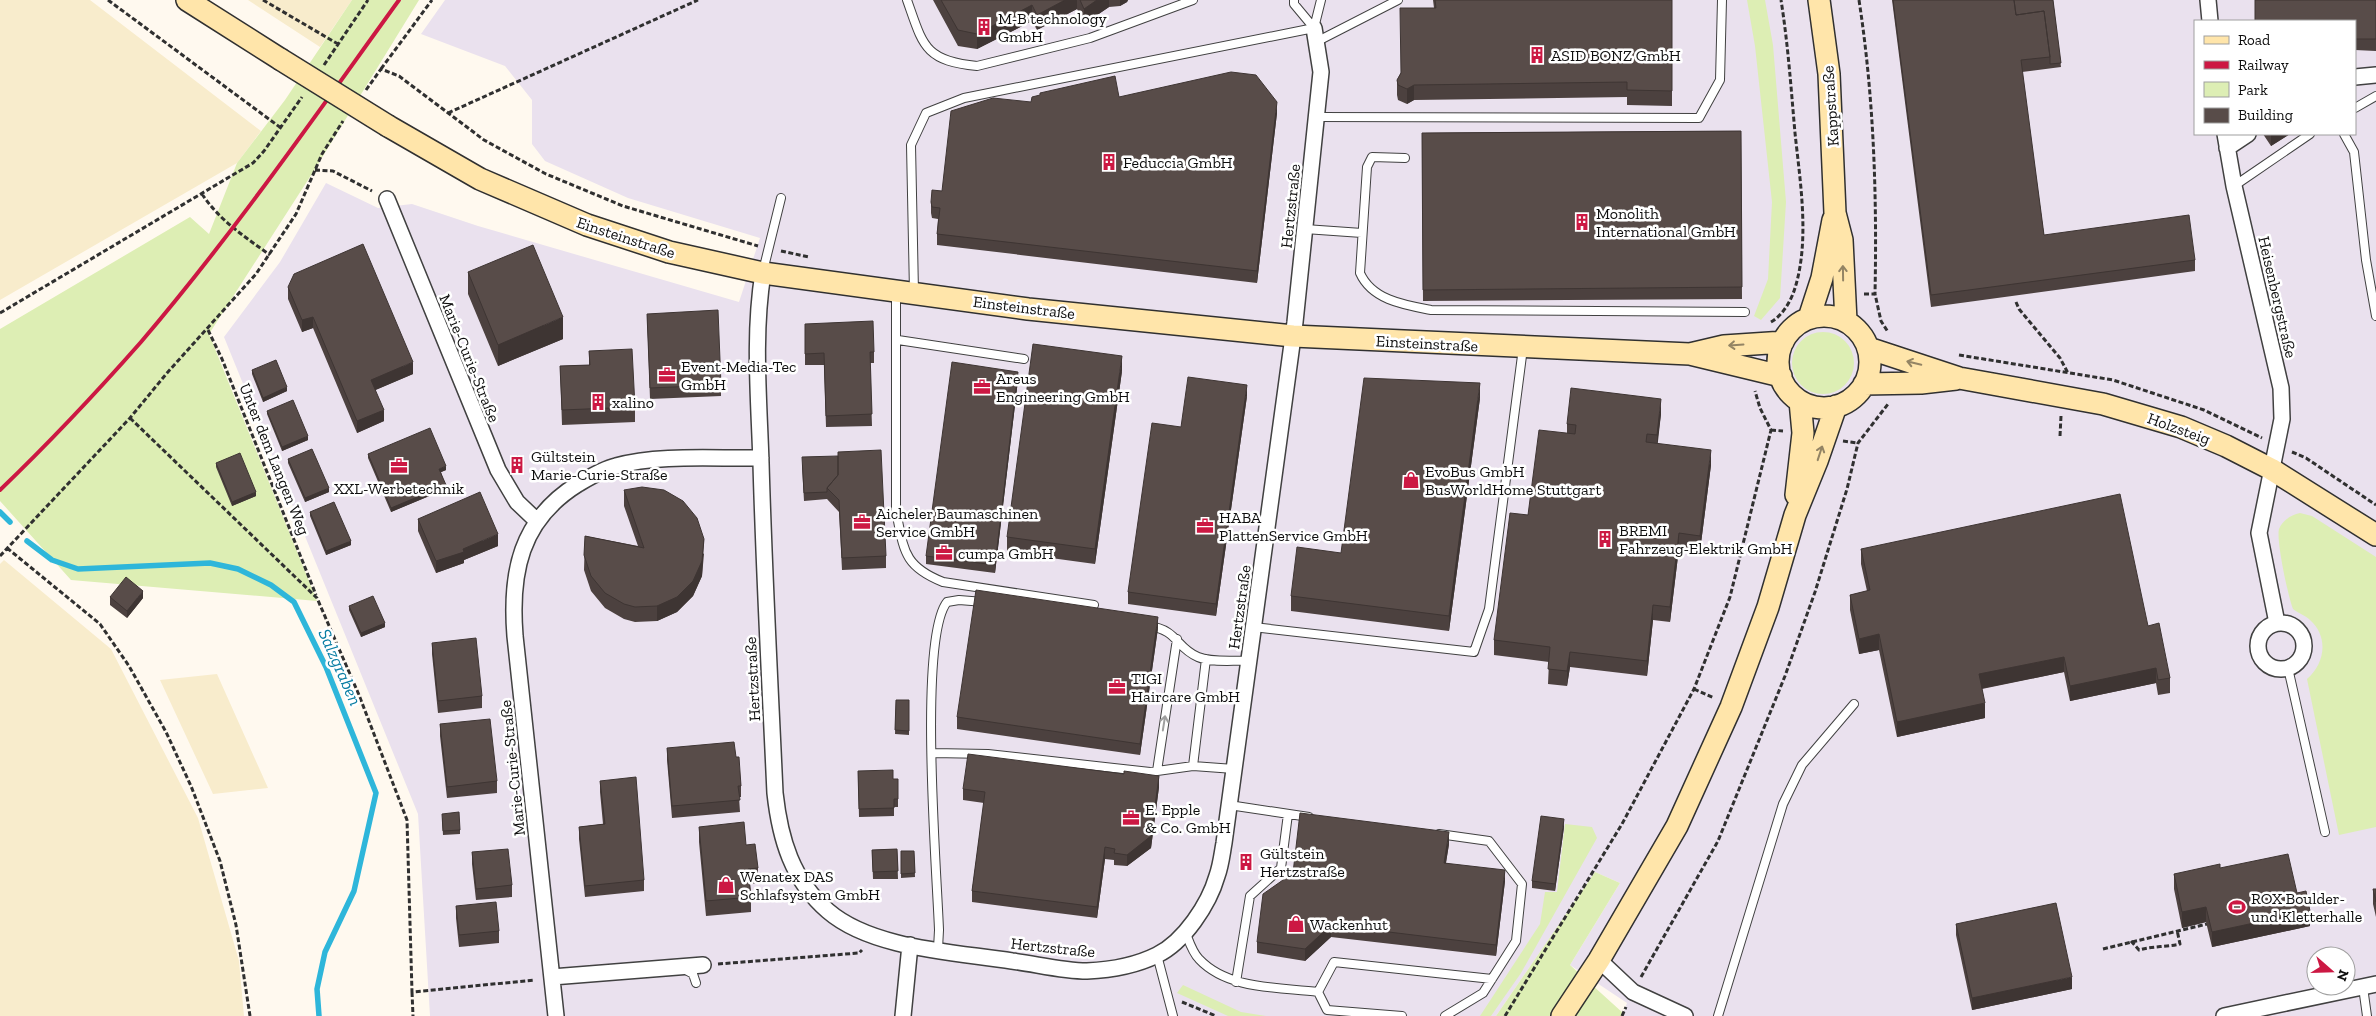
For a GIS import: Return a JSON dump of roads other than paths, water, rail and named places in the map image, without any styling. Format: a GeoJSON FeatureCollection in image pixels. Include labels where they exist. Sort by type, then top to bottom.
{"type":"FeatureCollection","features":[{"type":"Feature","properties":{"kind":"street","name":"Einsteinstraße"},"geometry":{"type":"LineString","coordinates":[[187,0],[388,126],[480,179],[587,225],[670,252],[763,273],[1028,309],[1293,336],[1523,348],[1690,354],[1781,376]]}},
{"type":"Feature","properties":{"kind":"street","name":"Kappstraße"},"geometry":{"type":"LineString","coordinates":[[1819,0],[1829,74],[1835,213],[1842,240],[1846,321]]}},
{"type":"Feature","properties":{"kind":"street"},"geometry":{"type":"LineString","coordinates":[[2208,0],[2210,20]]}},
{"type":"Feature","properties":{"kind":"street","name":"Hertzstraße"},"geometry":{"type":"LineString","coordinates":[[763,273],[758,315],[761,458],[775,785],[780,831],[794,869],[815,898],[844,923],[874,936],[938,949],[1084,971],[1110,969],[1157,955],[1169,948],[1185,932],[1207,901],[1218,876],[1254,627],[1306,229],[1322,72],[1315,35]]}},
{"type":"Feature","properties":{"kind":"street"},"geometry":{"type":"LineString","coordinates":[[2356,77],[2376,75]]}},
{"type":"Feature","properties":{"kind":"street"},"geometry":{"type":"LineString","coordinates":[[2226,141],[2245,135]]}},
{"type":"Feature","properties":{"kind":"street","name":"Heisenbergstraße"},"geometry":{"type":"LineString","coordinates":[[2226,141],[2234,186],[2282,388],[2282,419],[2270,469],[2259,533],[2278,623]]}},
{"type":"Feature","properties":{"kind":"street","name":"Marie-Curie-Straße"},"geometry":{"type":"LineString","coordinates":[[387,199],[498,470],[518,502],[537,521]]}},
{"type":"Feature","properties":{"kind":"street","name":"Kappstraße"},"geometry":{"type":"LineString","coordinates":[[1809,318],[1822,278],[1835,213]]}},
{"type":"Feature","properties":{"kind":"street"},"geometry":{"type":"LineString","coordinates":[[1828,316],[1846,321],[1859,332],[1868,348],[1870,366],[1864,384],[1852,398],[1836,406],[1817,408],[1800,401],[1788,390],[1781,376],[1778,359],[1783,342],[1794,328],[1809,318],[1828,316]]}},
{"type":"Feature","properties":{"kind":"street","name":"Einsteinstraße"},"geometry":{"type":"LineString","coordinates":[[1690,354],[1724,346],[1783,342]]}},
{"type":"Feature","properties":{"kind":"street","name":"Holzsteig"},"geometry":{"type":"LineString","coordinates":[[1868,348],[1959,378],[2103,404],[2181,427],[2219,443],[2270,469],[2376,535]]}},
{"type":"Feature","properties":{"kind":"street","name":"Holzsteig"},"geometry":{"type":"LineString","coordinates":[[1864,384],[1959,378]]}},
{"type":"Feature","properties":{"kind":"street"},"geometry":{"type":"LineString","coordinates":[[1795,515],[1803,433],[1800,401]]}},
{"type":"Feature","properties":{"kind":"street"},"geometry":{"type":"LineString","coordinates":[[1562,1016],[1599,960],[1677,826],[1732,707],[1768,607],[1795,515],[1817,461],[1836,406]]}},
{"type":"Feature","properties":{"kind":"street","name":"Marie-Curie-Straße"},"geometry":{"type":"LineString","coordinates":[[556,1016],[512,605],[518,563],[537,521],[553,502],[593,475],[616,466],[644,461],[761,458]]}},
{"type":"Feature","properties":{"kind":"street"},"geometry":{"type":"LineString","coordinates":[[2278,623],[2287,623],[2296,628],[2302,636],[2304,645],[2302,655],[2297,663],[2279,670],[2269,667],[2262,660],[2258,652],[2257,642],[2261,633],[2268,626],[2278,623]]}},
{"type":"Feature","properties":{"kind":"street"},"geometry":{"type":"LineString","coordinates":[[903,1016],[910,944]]}},
{"type":"Feature","properties":{"kind":"street"},"geometry":{"type":"LineString","coordinates":[[1599,960],[1632,992],[1685,1016]]}},
{"type":"Feature","properties":{"kind":"street"},"geometry":{"type":"LineString","coordinates":[[552,977],[703,965]]}},
{"type":"Feature","properties":{"kind":"street"},"geometry":{"type":"LineString","coordinates":[[2224,1016],[2260,1012],[2370,986]]}},
{"type":"Feature","properties":{"kind":"lane"},"geometry":{"type":"LineString","coordinates":[[907,0],[923,44],[939,57],[959,65],[977,66],[1090,38],[1193,0]]}},
{"type":"Feature","properties":{"kind":"lane"},"geometry":{"type":"LineString","coordinates":[[1294,0],[1294,4],[1315,35]]}},
{"type":"Feature","properties":{"kind":"lane"},"geometry":{"type":"LineString","coordinates":[[1315,35],[1321,0]]}},
{"type":"Feature","properties":{"kind":"lane"},"geometry":{"type":"LineString","coordinates":[[1094,604],[944,582],[925,575],[910,562],[902,540],[896,511],[898,340],[905,291],[911,145],[926,113],[964,98],[1315,35],[1398,0]]}},
{"type":"Feature","properties":{"kind":"lane"},"geometry":{"type":"LineString","coordinates":[[1317,117],[1699,118],[1720,80],[1722,0]]}},
{"type":"Feature","properties":{"kind":"lane"},"geometry":{"type":"LineString","coordinates":[[2356,107],[2376,96]]}},
{"type":"Feature","properties":{"kind":"lane"},"geometry":{"type":"LineString","coordinates":[[2234,186],[2309,135]]}},
{"type":"Feature","properties":{"kind":"lane"},"geometry":{"type":"LineString","coordinates":[[2345,135],[2354,152],[2366,260],[2376,316]]}},
{"type":"Feature","properties":{"kind":"lane"},"geometry":{"type":"LineString","coordinates":[[1405,158],[1372,157],[1367,167],[1360,273],[1366,286],[1385,298],[1431,310],[1745,312]]}},
{"type":"Feature","properties":{"kind":"lane"},"geometry":{"type":"LineString","coordinates":[[763,273],[781,198]]}},
{"type":"Feature","properties":{"kind":"lane"},"geometry":{"type":"LineString","coordinates":[[1306,229],[1362,232]]}},
{"type":"Feature","properties":{"kind":"lane"},"geometry":{"type":"LineString","coordinates":[[898,340],[1024,359]]}},
{"type":"Feature","properties":{"kind":"lane"},"geometry":{"type":"LineString","coordinates":[[1254,627],[1474,652],[1489,609],[1523,348]]}},
{"type":"Feature","properties":{"kind":"lane"},"geometry":{"type":"LineString","coordinates":[[938,949],[939,930],[931,690],[934,649],[941,610],[947,602],[959,600],[994,603]]}},
{"type":"Feature","properties":{"kind":"lane"},"geometry":{"type":"LineString","coordinates":[[1140,624],[1168,630],[1196,656],[1206,659],[1249,661]]}},
{"type":"Feature","properties":{"kind":"lane"},"geometry":{"type":"LineString","coordinates":[[1157,771],[1177,639]]}},
{"type":"Feature","properties":{"kind":"lane"},"geometry":{"type":"LineString","coordinates":[[1193,766],[1206,659]]}},
{"type":"Feature","properties":{"kind":"lane"},"geometry":{"type":"LineString","coordinates":[[2288,668],[2325,832]]}},
{"type":"Feature","properties":{"kind":"lane"},"geometry":{"type":"LineString","coordinates":[[1718,1016],[1782,804],[1802,765],[1854,704]]}},
{"type":"Feature","properties":{"kind":"lane"},"geometry":{"type":"LineString","coordinates":[[933,753],[988,754],[1157,771],[1193,766],[1234,769]]}},
{"type":"Feature","properties":{"kind":"lane"},"geometry":{"type":"LineString","coordinates":[[1229,805],[1316,818]]}},
{"type":"Feature","properties":{"kind":"lane"},"geometry":{"type":"LineString","coordinates":[[1236,982],[1250,896],[1281,868],[1288,814]]}},
{"type":"Feature","properties":{"kind":"lane"},"geometry":{"type":"LineString","coordinates":[[1431,833],[1489,841],[1522,884],[1516,941],[1483,993],[1445,1016]]}},
{"type":"Feature","properties":{"kind":"lane"},"geometry":{"type":"LineString","coordinates":[[1185,932],[1199,959],[1218,975],[1236,982],[1318,992]]}},
{"type":"Feature","properties":{"kind":"lane"},"geometry":{"type":"LineString","coordinates":[[1157,955],[1173,1016]]}},
{"type":"Feature","properties":{"kind":"lane"},"geometry":{"type":"LineString","coordinates":[[1318,992],[1334,962],[1492,979]]}},
{"type":"Feature","properties":{"kind":"lane"},"geometry":{"type":"LineString","coordinates":[[678,967],[693,974],[696,983]]}},
{"type":"Feature","properties":{"kind":"lane"},"geometry":{"type":"LineString","coordinates":[[2367,1016],[2370,986]]}},
{"type":"Feature","properties":{"kind":"lane"},"geometry":{"type":"LineString","coordinates":[[1318,992],[1326,1010],[1402,1016]]}},
{"type":"Feature","properties":{"kind":"waterway","name":"Salzgraben"},"geometry":{"type":"LineString","coordinates":[[0,512],[10,522]]}},
{"type":"Feature","properties":{"kind":"waterway","name":"Salzgraben"},"geometry":{"type":"LineString","coordinates":[[27,541],[52,560],[78,569],[210,563],[238,569],[271,585],[294,602],[326,667],[376,793],[354,891],[325,952],[317,989],[319,1016]]}},
{"type":"Feature","properties":{"kind":"railway"},"geometry":{"type":"LineString","coordinates":[[0,490],[90,399],[175,301],[273,174],[399,0]]}},
{"type":"Feature","properties":{"kind":"place","name":"M-B technology GmbH"},"geometry":{"type":"Point","coordinates":[984,27]}},
{"type":"Feature","properties":{"kind":"place","name":"ASID BONZ GmbH"},"geometry":{"type":"Point","coordinates":[1537,55]}},
{"type":"Feature","properties":{"kind":"place","name":"Feduccia GmbH"},"geometry":{"type":"Point","coordinates":[1109,162]}},
{"type":"Feature","properties":{"kind":"place","name":"Monolith International GmbH"},"geometry":{"type":"Point","coordinates":[1582,222]}},
{"type":"Feature","properties":{"kind":"place","name":"Event-Media-Tec GmbH"},"geometry":{"type":"Point","coordinates":[667,375]}},
{"type":"Feature","properties":{"kind":"place","name":"Areus Engineering GmbH"},"geometry":{"type":"Point","coordinates":[982,387]}},
{"type":"Feature","properties":{"kind":"place","name":"xalino"},"geometry":{"type":"Point","coordinates":[598,402]}},
{"type":"Feature","properties":{"kind":"place","name":"Gültstein Marie-Curie-Straße"},"geometry":{"type":"Point","coordinates":[517,465]}},
{"type":"Feature","properties":{"kind":"place","name":"XXL-Werbetechnik"},"geometry":{"type":"Point","coordinates":[399,466]}},
{"type":"Feature","properties":{"kind":"place","name":"EvoBus GmbH BusWorldHome Stuttgart"},"geometry":{"type":"Point","coordinates":[1411,480]}},
{"type":"Feature","properties":{"kind":"place","name":"Aicheler Baumaschinen Service GmbH"},"geometry":{"type":"Point","coordinates":[862,522]}},
{"type":"Feature","properties":{"kind":"place","name":"HABA PlattenService GmbH"},"geometry":{"type":"Point","coordinates":[1205,526]}},
{"type":"Feature","properties":{"kind":"place","name":"BREMI Fahrzeug-Elektrik GmbH"},"geometry":{"type":"Point","coordinates":[1605,539]}},
{"type":"Feature","properties":{"kind":"place","name":"cumpa GmbH"},"geometry":{"type":"Point","coordinates":[944,553]}},
{"type":"Feature","properties":{"kind":"place","name":"TIGI Haircare GmbH"},"geometry":{"type":"Point","coordinates":[1117,687]}},
{"type":"Feature","properties":{"kind":"place","name":"E. Epple & Co. GmbH"},"geometry":{"type":"Point","coordinates":[1131,818]}},
{"type":"Feature","properties":{"kind":"place","name":"Gültstein Hertzstraße"},"geometry":{"type":"Point","coordinates":[1246,862]}},
{"type":"Feature","properties":{"kind":"place","name":"Wenatex DAS Schlafsystem GmbH"},"geometry":{"type":"Point","coordinates":[726,885]}},
{"type":"Feature","properties":{"kind":"place","name":"ROX Boulder- und Kletterhalle"},"geometry":{"type":"Point","coordinates":[2237,907]}},
{"type":"Feature","properties":{"kind":"place","name":"Wackenhut"},"geometry":{"type":"Point","coordinates":[1296,924]}}]}
